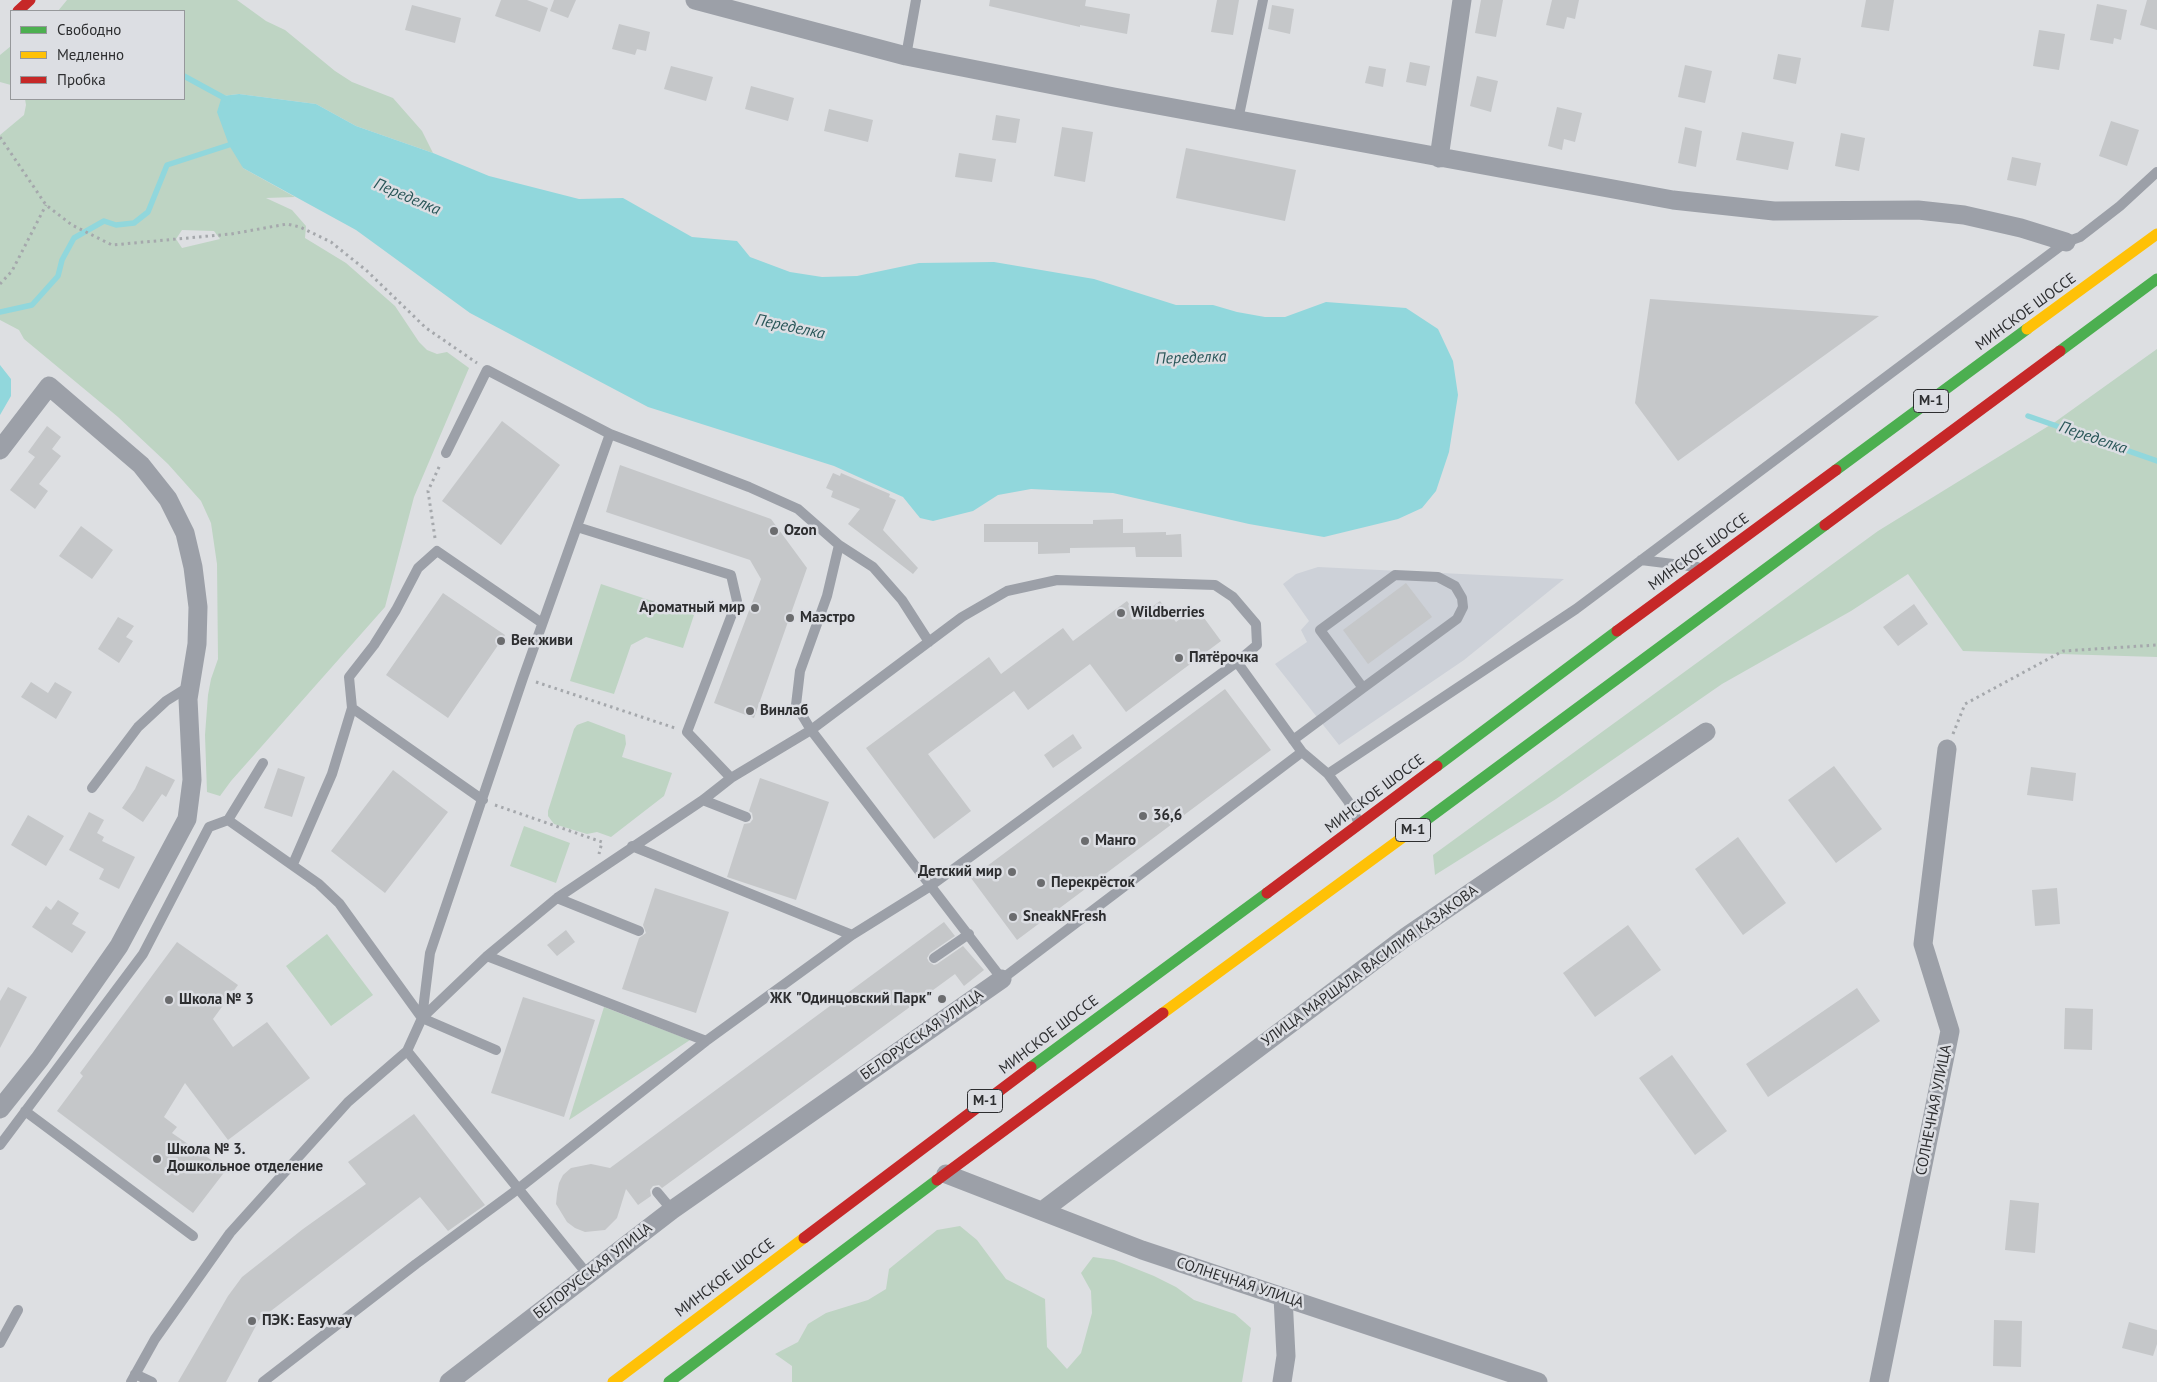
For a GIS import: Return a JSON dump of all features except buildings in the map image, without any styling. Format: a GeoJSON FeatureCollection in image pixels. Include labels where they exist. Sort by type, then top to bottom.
{"type":"FeatureCollection","features":[{"type":"Feature","properties":{"kind":"main road"},"geometry":{"type":"LineString","coordinates":[[19,10],[30,0]]}},
{"type":"Feature","properties":{"kind":"main road","name":"МИНСКОЕ ШОССЕ"},"geometry":{"type":"LineString","coordinates":[[613,1382],[1062,1043],[1360,824],[1542,686],[2157,234]]}},
{"type":"Feature","properties":{"kind":"main road","name":"М-1"},"geometry":{"type":"LineString","coordinates":[[669,1382],[946,1174],[2157,279]]}},
{"type":"Feature","properties":{"kind":"street"},"geometry":{"type":"LineString","coordinates":[[695,0],[906,56],[1439,158],[1673,200],[1721,207],[1774,211],[1918,210],[1964,215],[2021,228],[2066,242]]}},
{"type":"Feature","properties":{"kind":"street"},"geometry":{"type":"LineString","coordinates":[[1439,158],[1462,0]]}},
{"type":"Feature","properties":{"kind":"street"},"geometry":{"type":"LineString","coordinates":[[0,450],[50,386],[141,465],[168,499],[186,533],[198,607],[197,644],[190,686],[189,732],[192,780],[187,819],[119,946],[40,1059],[0,1109]]}},
{"type":"Feature","properties":{"kind":"street","name":"УЛИЦА МАРШАЛА ВАСИЛИЯ КАЗАКОВА"},"geometry":{"type":"LineString","coordinates":[[1042,1211],[1407,936],[1706,732]]}},
{"type":"Feature","properties":{"kind":"street","name":"СОЛНЕЧНАЯ УЛИЦА"},"geometry":{"type":"LineString","coordinates":[[1879,1382],[1950,1031],[1923,944],[1947,749]]}},
{"type":"Feature","properties":{"kind":"street","name":"БЕЛОРУССКАЯ УЛИЦА"},"geometry":{"type":"LineString","coordinates":[[449,1382],[672,1210],[1002,979]]}},
{"type":"Feature","properties":{"kind":"street","name":"СОЛНЕЧНАЯ УЛИЦА"},"geometry":{"type":"LineString","coordinates":[[946,1174],[1142,1250],[1538,1382]]}},
{"type":"Feature","properties":{"kind":"street"},"geometry":{"type":"LineString","coordinates":[[1282,1382],[1286,1356],[1283,1297]]}},
{"type":"Feature","properties":{"kind":"lane"},"geometry":{"type":"LineString","coordinates":[[906,56],[916,0]]}},
{"type":"Feature","properties":{"kind":"lane"},"geometry":{"type":"LineString","coordinates":[[1238,120],[1263,0]]}},
{"type":"Feature","properties":{"kind":"lane"},"geometry":{"type":"LineString","coordinates":[[1328,774],[1576,609],[2066,242],[2080,237],[2120,206],[2157,172]]}},
{"type":"Feature","properties":{"kind":"lane"},"geometry":{"type":"LineString","coordinates":[[446,453],[487,370],[610,434],[749,487],[798,509],[839,545],[873,567],[902,600],[929,642]]}},
{"type":"Feature","properties":{"kind":"lane"},"geometry":{"type":"LineString","coordinates":[[152,1382],[133,1378],[154,1338],[230,1233],[348,1102],[407,1051],[422,1018],[430,953],[542,623],[610,434]]}},
{"type":"Feature","properties":{"kind":"lane"},"geometry":{"type":"LineString","coordinates":[[577,527],[732,575],[737,601],[687,732],[731,778]]}},
{"type":"Feature","properties":{"kind":"lane"},"geometry":{"type":"LineString","coordinates":[[839,545],[828,596],[800,671],[796,706],[811,730],[1002,979]]}},
{"type":"Feature","properties":{"kind":"lane"},"geometry":{"type":"LineString","coordinates":[[293,864],[332,774],[352,708],[349,677],[374,645],[396,610],[418,568],[437,551],[542,623]]}},
{"type":"Feature","properties":{"kind":"lane"},"geometry":{"type":"LineString","coordinates":[[1641,560],[1704,567]]}},
{"type":"Feature","properties":{"kind":"lane"},"geometry":{"type":"LineString","coordinates":[[1293,740],[1457,619],[1463,607],[1462,598],[1455,586],[1438,577],[1394,575],[1320,630],[1363,688]]}},
{"type":"Feature","properties":{"kind":"lane"},"geometry":{"type":"LineString","coordinates":[[263,1382],[416,1264],[518,1189],[706,1042],[852,935],[930,887],[1236,662],[1257,645],[1256,624],[1233,597],[1215,584],[1057,580],[1006,591],[962,617],[811,730],[731,778],[703,800],[557,898],[487,956],[422,1018]]}},
{"type":"Feature","properties":{"kind":"lane"},"geometry":{"type":"LineString","coordinates":[[1236,662],[1302,752],[1328,774],[1348,801],[1360,824]]}},
{"type":"Feature","properties":{"kind":"lane"},"geometry":{"type":"LineString","coordinates":[[92,788],[138,727],[166,701],[190,686]]}},
{"type":"Feature","properties":{"kind":"lane"},"geometry":{"type":"LineString","coordinates":[[352,708],[482,800]]}},
{"type":"Feature","properties":{"kind":"lane","name":"БЕЛОРУССКАЯ УЛИЦА"},"geometry":{"type":"LineString","coordinates":[[1002,979],[1302,752]]}},
{"type":"Feature","properties":{"kind":"lane"},"geometry":{"type":"LineString","coordinates":[[0,1145],[143,954],[209,827],[228,820],[264,763]]}},
{"type":"Feature","properties":{"kind":"lane"},"geometry":{"type":"LineString","coordinates":[[703,800],[746,816]]}},
{"type":"Feature","properties":{"kind":"lane"},"geometry":{"type":"LineString","coordinates":[[228,820],[320,884],[339,903],[422,1018],[496,1050]]}},
{"type":"Feature","properties":{"kind":"lane"},"geometry":{"type":"LineString","coordinates":[[632,846],[852,935]]}},
{"type":"Feature","properties":{"kind":"lane"},"geometry":{"type":"LineString","coordinates":[[557,898],[639,930]]}},
{"type":"Feature","properties":{"kind":"lane"},"geometry":{"type":"LineString","coordinates":[[934,958],[968,934]]}},
{"type":"Feature","properties":{"kind":"lane"},"geometry":{"type":"LineString","coordinates":[[487,956],[706,1042]]}},
{"type":"Feature","properties":{"kind":"lane"},"geometry":{"type":"LineString","coordinates":[[407,1051],[588,1275]]}},
{"type":"Feature","properties":{"kind":"lane"},"geometry":{"type":"LineString","coordinates":[[25,1111],[192,1236]]}},
{"type":"Feature","properties":{"kind":"lane"},"geometry":{"type":"LineString","coordinates":[[657,1192],[672,1210]]}},
{"type":"Feature","properties":{"kind":"lane"},"geometry":{"type":"LineString","coordinates":[[0,1342],[18,1310]]}},
{"type":"Feature","properties":{"kind":"path"},"geometry":{"type":"LineString","coordinates":[[0,136],[46,205],[72,225],[112,245],[231,234],[287,224],[300,228],[331,242],[366,271],[426,328],[470,358]]}},
{"type":"Feature","properties":{"kind":"path"},"geometry":{"type":"LineString","coordinates":[[0,284],[17,262],[46,205]]}},
{"type":"Feature","properties":{"kind":"path"},"geometry":{"type":"LineString","coordinates":[[437,551],[428,491],[446,453]]}},
{"type":"Feature","properties":{"kind":"path"},"geometry":{"type":"LineString","coordinates":[[1947,749],[1965,704],[2063,651],[2157,645]]}},
{"type":"Feature","properties":{"kind":"path"},"geometry":{"type":"LineString","coordinates":[[523,678],[687,732]]}},
{"type":"Feature","properties":{"kind":"path"},"geometry":{"type":"LineString","coordinates":[[482,800],[602,842],[592,874]]}},
{"type":"Feature","properties":{"kind":"shaded area"},"geometry":{"type":"Polygon","coordinates":[[[1318,567],[1564,579],[1464,660],[1339,745],[1275,664],[1307,642],[1301,630],[1309,621],[1283,584],[1296,574],[1318,567]]]}},
{"type":"Feature","properties":{"kind":"green space"},"geometry":{"type":"Polygon","coordinates":[[[67,0],[237,0],[266,21],[285,30],[335,71],[352,82],[393,98],[422,131],[433,153],[356,126],[316,104],[239,94],[222,96],[243,168],[295,197],[266,198],[292,210],[306,226],[305,238],[346,263],[395,306],[419,342],[427,350],[437,354],[447,352],[469,368],[414,497],[385,607],[231,781],[220,796],[207,792],[205,735],[208,695],[218,659],[217,564],[211,523],[201,501],[168,464],[118,417],[24,339],[19,330],[0,320],[0,135],[24,115],[25,100],[185,100],[185,10],[59,10],[67,0]],[[182,230],[176,239],[182,248],[220,239],[214,231],[182,230]]]}},
{"type":"Feature","properties":{"kind":"green space"},"geometry":{"type":"Polygon","coordinates":[[[10,47],[10,85],[0,82],[0,55],[10,47]]]}},
{"type":"Feature","properties":{"kind":"green space"},"geometry":{"type":"Polygon","coordinates":[[[2157,349],[2157,657],[1963,651],[1908,574],[1851,611],[1722,684],[1556,799],[1435,875],[1433,855],[1878,531],[2055,422],[2157,349]]]}},
{"type":"Feature","properties":{"kind":"green space"},"geometry":{"type":"Polygon","coordinates":[[[601,584],[694,615],[683,648],[646,637],[631,645],[614,694],[570,681],[601,584]]]}},
{"type":"Feature","properties":{"kind":"green space"},"geometry":{"type":"Polygon","coordinates":[[[588,721],[625,735],[626,744],[622,757],[672,773],[664,796],[611,837],[597,832],[587,834],[554,824],[548,816],[574,729],[577,725],[588,721]]]}},
{"type":"Feature","properties":{"kind":"green space"},"geometry":{"type":"Polygon","coordinates":[[[524,826],[570,843],[556,883],[510,866],[524,826]]]}},
{"type":"Feature","properties":{"kind":"green space"},"geometry":{"type":"Polygon","coordinates":[[[327,934],[373,995],[331,1026],[286,966],[327,934]]]}},
{"type":"Feature","properties":{"kind":"green space"},"geometry":{"type":"Polygon","coordinates":[[[604,1007],[690,1040],[569,1120],[604,1007]]]}},
{"type":"Feature","properties":{"kind":"green space"},"geometry":{"type":"Polygon","coordinates":[[[960,1226],[977,1240],[1006,1279],[1045,1299],[1047,1347],[1067,1369],[1081,1353],[1092,1313],[1091,1291],[1081,1273],[1093,1257],[1114,1260],[1154,1276],[1176,1287],[1194,1300],[1235,1314],[1251,1328],[1242,1382],[792,1382],[792,1366],[775,1354],[798,1342],[808,1324],[826,1313],[868,1300],[886,1289],[889,1269],[937,1230],[960,1226]]]}},
{"type":"Feature","properties":{"kind":"water"},"geometry":{"type":"Polygon","coordinates":[[[239,94],[316,104],[356,126],[433,153],[489,176],[579,199],[623,198],[692,237],[737,241],[750,257],[790,272],[822,277],[857,276],[919,263],[994,262],[1094,279],[1176,305],[1213,305],[1265,317],[1285,317],[1326,302],[1406,308],[1438,329],[1453,361],[1458,395],[1449,452],[1436,491],[1422,508],[1398,519],[1324,537],[1249,524],[1113,493],[1031,489],[998,495],[973,511],[933,521],[920,518],[903,497],[834,466],[648,407],[470,313],[356,230],[243,168],[229,145],[217,112],[222,96],[239,94]]]}},
{"type":"Feature","properties":{"kind":"water"},"geometry":{"type":"Polygon","coordinates":[[[0,365],[11,379],[11,396],[0,415],[0,365]]]}},
{"type":"Feature","properties":{"kind":"waterway","name":"Переделка"},"geometry":{"type":"LineString","coordinates":[[185,77],[228,100]]}},
{"type":"Feature","properties":{"kind":"waterway"},"geometry":{"type":"LineString","coordinates":[[0,312],[32,305],[58,276],[62,260],[74,238],[104,221],[116,225],[134,223],[148,212],[167,165],[235,143]]}},
{"type":"Feature","properties":{"kind":"waterway","name":"Переделка"},"geometry":{"type":"LineString","coordinates":[[2028,416],[2157,461]]}},
{"type":"Feature","properties":{"kind":"traffic: fast"},"geometry":{"type":"LineString","coordinates":[[2060,351],[2157,279]]}},
{"type":"Feature","properties":{"kind":"traffic: fast"},"geometry":{"type":"LineString","coordinates":[[1836,470],[2027,329]]}},
{"type":"Feature","properties":{"kind":"traffic: fast"},"geometry":{"type":"LineString","coordinates":[[1414,829],[1825,525]]}},
{"type":"Feature","properties":{"kind":"traffic: fast"},"geometry":{"type":"LineString","coordinates":[[1437,766],[1617,631]]}},
{"type":"Feature","properties":{"kind":"traffic: fast"},"geometry":{"type":"LineString","coordinates":[[1031,1067],[1267,893]]}},
{"type":"Feature","properties":{"kind":"traffic: fast"},"geometry":{"type":"LineString","coordinates":[[669,1382],[937,1180]]}},
{"type":"Feature","properties":{"kind":"traffic: slow"},"geometry":{"type":"LineString","coordinates":[[2027,329],[2157,234]]}},
{"type":"Feature","properties":{"kind":"traffic: slow"},"geometry":{"type":"LineString","coordinates":[[1163,1013],[1414,829]]}},
{"type":"Feature","properties":{"kind":"traffic: slow"},"geometry":{"type":"LineString","coordinates":[[613,1382],[804,1238]]}},
{"type":"Feature","properties":{"kind":"traffic: jam"},"geometry":{"type":"LineString","coordinates":[[19,10],[30,0]]}},
{"type":"Feature","properties":{"kind":"traffic: jam"},"geometry":{"type":"LineString","coordinates":[[1825,525],[2060,351]]}},
{"type":"Feature","properties":{"kind":"traffic: jam"},"geometry":{"type":"LineString","coordinates":[[1617,631],[1836,470]]}},
{"type":"Feature","properties":{"kind":"traffic: jam"},"geometry":{"type":"LineString","coordinates":[[1267,893],[1437,766]]}},
{"type":"Feature","properties":{"kind":"traffic: jam"},"geometry":{"type":"LineString","coordinates":[[937,1180],[1163,1013]]}},
{"type":"Feature","properties":{"kind":"traffic: jam"},"geometry":{"type":"LineString","coordinates":[[804,1238],[1031,1067]]}},
{"type":"Feature","properties":{"kind":"place","name":"Ozon"},"geometry":{"type":"Point","coordinates":[774,531]}},
{"type":"Feature","properties":{"kind":"place","name":"Ароматный мир"},"geometry":{"type":"Point","coordinates":[755,608]}},
{"type":"Feature","properties":{"kind":"place","name":"Wildberries"},"geometry":{"type":"Point","coordinates":[1121,613]}},
{"type":"Feature","properties":{"kind":"place","name":"Маэстро"},"geometry":{"type":"Point","coordinates":[790,618]}},
{"type":"Feature","properties":{"kind":"place","name":"Век живи"},"geometry":{"type":"Point","coordinates":[501,641]}},
{"type":"Feature","properties":{"kind":"place","name":"Пятёрочка"},"geometry":{"type":"Point","coordinates":[1179,658]}},
{"type":"Feature","properties":{"kind":"place","name":"Винлаб"},"geometry":{"type":"Point","coordinates":[750,711]}},
{"type":"Feature","properties":{"kind":"place","name":"36,6"},"geometry":{"type":"Point","coordinates":[1143,816]}},
{"type":"Feature","properties":{"kind":"place","name":"Манго"},"geometry":{"type":"Point","coordinates":[1085,841]}},
{"type":"Feature","properties":{"kind":"place","name":"Детский мир"},"geometry":{"type":"Point","coordinates":[1012,872]}},
{"type":"Feature","properties":{"kind":"place","name":"Перекрёсток"},"geometry":{"type":"Point","coordinates":[1041,883]}},
{"type":"Feature","properties":{"kind":"place","name":"SneakNFresh"},"geometry":{"type":"Point","coordinates":[1013,917]}},
{"type":"Feature","properties":{"kind":"place","name":"ЖК \"Одинцовский Парк\""},"geometry":{"type":"Point","coordinates":[942,999]}},
{"type":"Feature","properties":{"kind":"place","name":"Школа № 3"},"geometry":{"type":"Point","coordinates":[169,1000]}},
{"type":"Feature","properties":{"kind":"place","name":"Школа № 3. Дошкольное отделение"},"geometry":{"type":"Point","coordinates":[157,1159]}},
{"type":"Feature","properties":{"kind":"place","name":"ПЭК: Easyway"},"geometry":{"type":"Point","coordinates":[252,1321]}}]}
